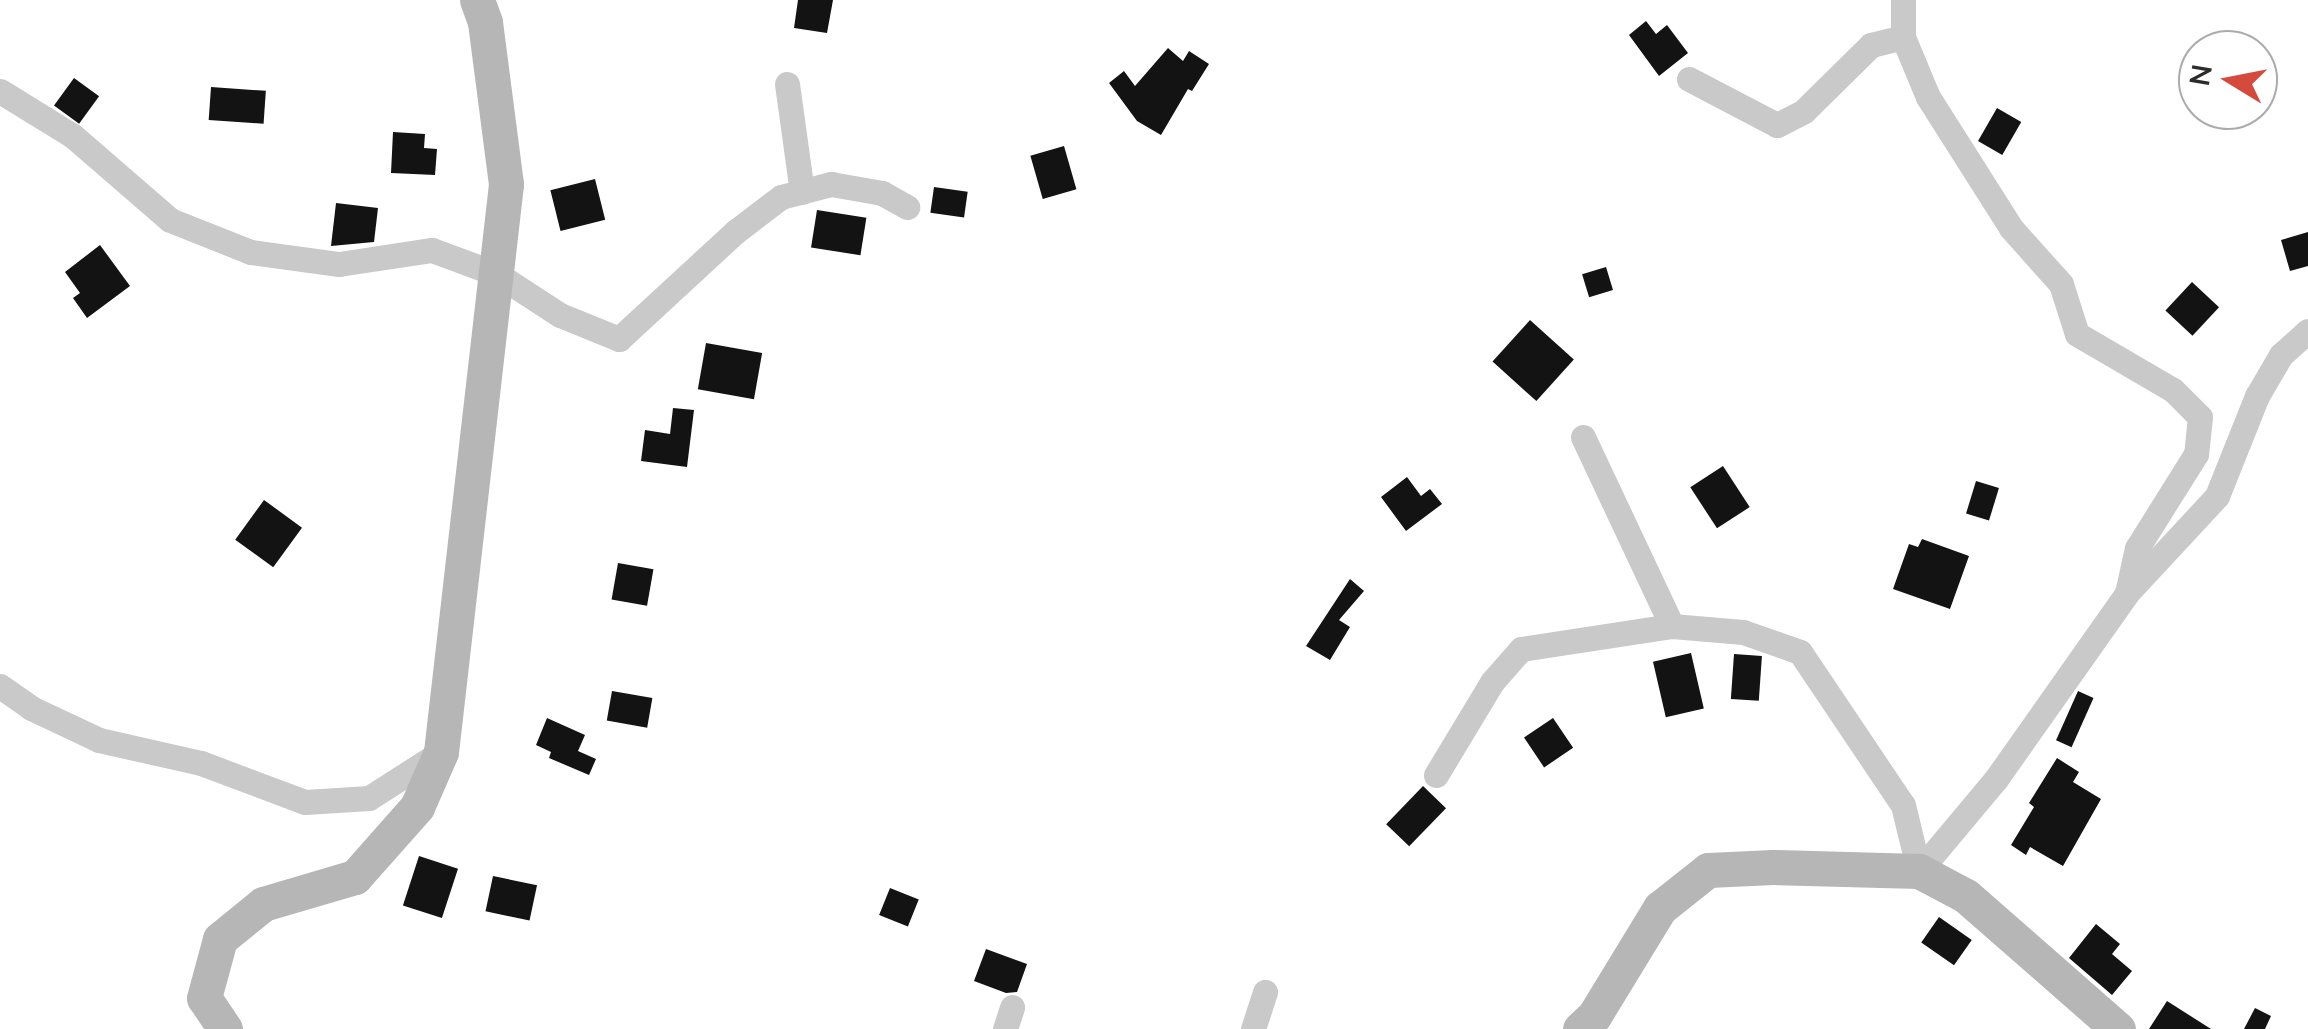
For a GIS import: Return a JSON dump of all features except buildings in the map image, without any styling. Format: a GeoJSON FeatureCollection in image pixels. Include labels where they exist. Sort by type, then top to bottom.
{"type":"FeatureCollection","features":[{"type":"Feature","properties":{"kind":"street"},"geometry":{"type":"LineString","coordinates":[[225,1029],[204,998],[220,939],[263,904],[355,877],[417,807],[440,752],[506,184],[484,22],[477,0]]}},
{"type":"Feature","properties":{"kind":"street"},"geometry":{"type":"LineString","coordinates":[[1903,0],[1903,37],[1928,98],[2011,228],[2061,284],[2077,334],[2173,390],[2200,417],[2196,454],[2137,548],[2127,593]]}},
{"type":"Feature","properties":{"kind":"street"},"geometry":{"type":"LineString","coordinates":[[1689,79],[1777,126],[1804,111],[1871,44],[1903,37]]}},
{"type":"Feature","properties":{"kind":"street"},"geometry":{"type":"LineString","coordinates":[[787,84],[802,192]]}},
{"type":"Feature","properties":{"kind":"street"},"geometry":{"type":"LineString","coordinates":[[0,91],[73,136],[170,220],[250,252],[340,264],[432,250],[497,274],[560,315],[618,339],[735,232],[781,197],[832,184],[882,193],[907,207]]}},
{"type":"Feature","properties":{"kind":"street"},"geometry":{"type":"LineString","coordinates":[[1919,871],[1996,779],[2127,593],[2217,496],[2257,396],[2280,356],[2308,331]]}},
{"type":"Feature","properties":{"kind":"street"},"geometry":{"type":"LineString","coordinates":[[1582,437],[1672,626]]}},
{"type":"Feature","properties":{"kind":"street"},"geometry":{"type":"LineString","coordinates":[[1436,776],[1492,682],[1521,649],[1672,626],[1743,632],[1800,652],[1890,793],[1903,805],[1919,871]]}},
{"type":"Feature","properties":{"kind":"street"},"geometry":{"type":"LineString","coordinates":[[0,686],[32,708],[99,740],[201,764],[305,802],[369,798],[440,752]]}},
{"type":"Feature","properties":{"kind":"street"},"geometry":{"type":"LineString","coordinates":[[1580,1029],[1594,1016],[1660,908],[1708,870],[1773,866],[1919,871],[1966,896],[2118,1029]]}},
{"type":"Feature","properties":{"kind":"street"},"geometry":{"type":"LineString","coordinates":[[1253,1029],[1265,992]]}}]}
